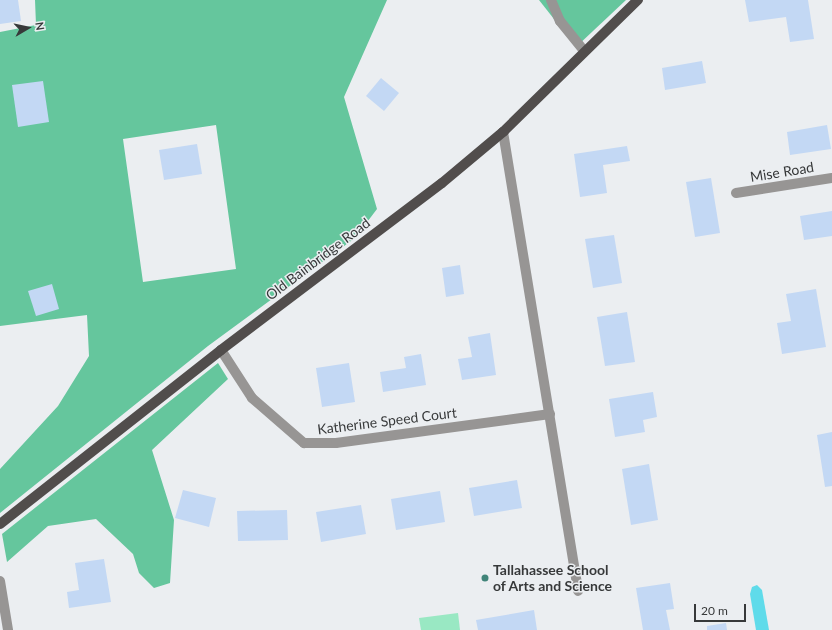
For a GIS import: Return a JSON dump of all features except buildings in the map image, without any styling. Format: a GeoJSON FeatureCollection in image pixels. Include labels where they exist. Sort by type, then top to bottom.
{"type":"FeatureCollection","features":[{"type":"Feature","properties":{"kind":"main road","name":"Old Bainbridge Road"},"geometry":{"type":"LineString","coordinates":[[0,524],[221,350],[424,197],[503,132],[584,51],[638,0]]}},
{"type":"Feature","properties":{"kind":"street"},"geometry":{"type":"LineString","coordinates":[[551,0],[560,21],[584,51]]}},
{"type":"Feature","properties":{"kind":"street"},"geometry":{"type":"LineString","coordinates":[[503,132],[578,591]]}},
{"type":"Feature","properties":{"kind":"street","name":"Mise Road"},"geometry":{"type":"LineString","coordinates":[[736,193],[832,178]]}},
{"type":"Feature","properties":{"kind":"street","name":"Katherine Speed Court"},"geometry":{"type":"LineString","coordinates":[[221,350],[252,398],[304,443],[336,443],[550,414]]}},
{"type":"Feature","properties":{"kind":"street"},"geometry":{"type":"LineString","coordinates":[[0,581],[8,630]]}},
{"type":"Feature","properties":{"kind":"green space"},"geometry":{"type":"Polygon","coordinates":[[[35,0],[387,0],[344,97],[377,209],[355,238],[208,346],[0,513],[0,469],[58,406],[89,356],[87,315],[0,326],[0,32],[36,25],[35,0]],[[216,125],[123,139],[143,282],[236,269],[216,125]]]}},
{"type":"Feature","properties":{"kind":"green space"},"geometry":{"type":"Polygon","coordinates":[[[539,0],[626,0],[576,47],[539,0]]]}},
{"type":"Feature","properties":{"kind":"green space"},"geometry":{"type":"Polygon","coordinates":[[[218,363],[228,379],[152,450],[174,520],[170,583],[154,588],[139,573],[133,554],[96,519],[48,526],[7,562],[2,534],[218,363]]]}},
{"type":"Feature","properties":{"kind":"green space"},"geometry":{"type":"Polygon","coordinates":[[[458,613],[460,630],[421,630],[419,618],[458,613]]]}},
{"type":"Feature","properties":{"kind":"water"},"geometry":{"type":"Polygon","coordinates":[[[757,585],[762,590],[769,630],[756,630],[750,594],[752,587],[757,585]]]}},
{"type":"Feature","properties":{"kind":"place","name":"Tallahassee School of Arts and Science"},"geometry":{"type":"Point","coordinates":[485,578]}}]}
